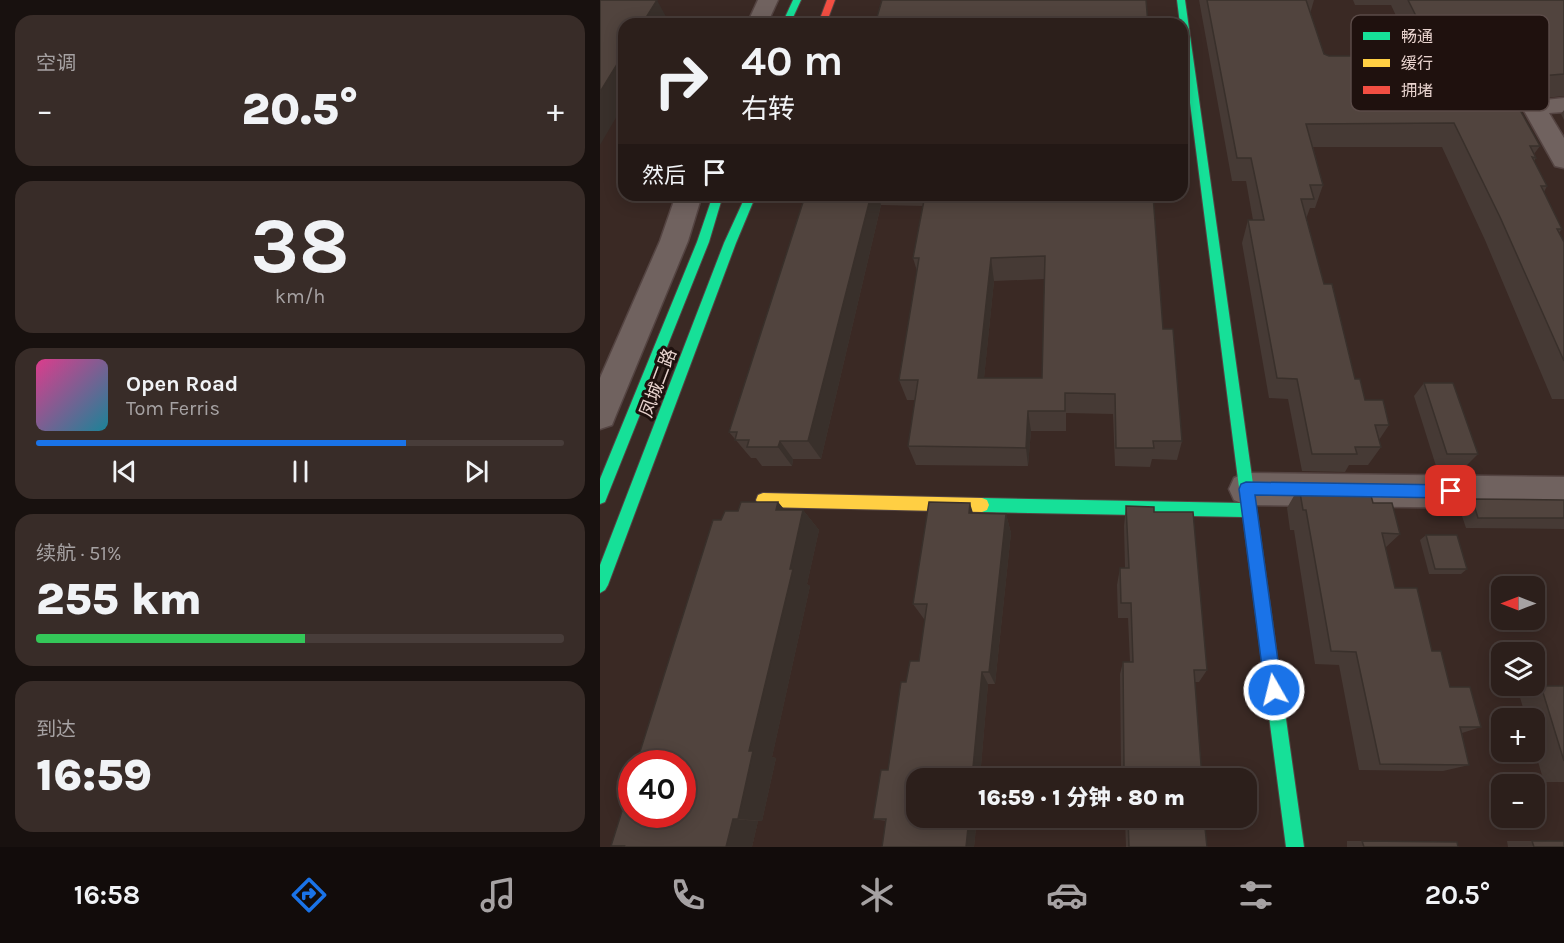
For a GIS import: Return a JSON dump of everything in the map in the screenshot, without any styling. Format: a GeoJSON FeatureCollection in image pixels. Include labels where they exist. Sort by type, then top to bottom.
{"type":"FeatureCollection","features":[{"type":"Feature","properties":{"kind":"street"},"geometry":{"type":"LineString","coordinates":[[760,18],[768,0]]}},
{"type":"Feature","properties":{"kind":"street"},"geometry":{"type":"LineString","coordinates":[[789,18],[797,0]]}},
{"type":"Feature","properties":{"kind":"street"},"geometry":{"type":"LineString","coordinates":[[824,18],[831,0]]}},
{"type":"Feature","properties":{"kind":"street"},"geometry":{"type":"LineString","coordinates":[[1181,0],[1183,18]]}},
{"type":"Feature","properties":{"kind":"street"},"geometry":{"type":"LineString","coordinates":[[1188,52],[1295,847]]}},
{"type":"Feature","properties":{"kind":"street"},"geometry":{"type":"LineString","coordinates":[[1549,106],[1564,105]]}},
{"type":"Feature","properties":{"kind":"street"},"geometry":{"type":"LineString","coordinates":[[1536,111],[1564,160]]}},
{"type":"Feature","properties":{"kind":"street"},"geometry":{"type":"LineString","coordinates":[[600,415],[674,241],[687,201]]}},
{"type":"Feature","properties":{"kind":"street","name":"凤城二路"},"geometry":{"type":"LineString","coordinates":[[600,497],[703,242],[716,201]]}},
{"type":"Feature","properties":{"kind":"street","name":"凤城二路"},"geometry":{"type":"LineString","coordinates":[[600,585],[749,201]]}},
{"type":"Feature","properties":{"kind":"street"},"geometry":{"type":"LineString","coordinates":[[763,500],[1248,499],[1564,493]]}},
{"type":"Feature","properties":{"kind":"building"},"geometry":{"type":"Polygon","coordinates":[[[600,0],[657,0],[646,18],[618,18],[618,63],[600,92],[600,0]]]}},
{"type":"Feature","properties":{"kind":"building"},"geometry":{"type":"Polygon","coordinates":[[[882,0],[1146,0],[1148,18],[877,18],[882,0]]]}},
{"type":"Feature","properties":{"kind":"building"},"geometry":{"type":"Polygon","coordinates":[[[1207,0],[1306,0],[1324,54],[1351,56],[1351,111],[1521,111],[1540,146],[1530,146],[1536,158],[1532,157],[1547,186],[1541,186],[1562,229],[1557,229],[1564,242],[1564,361],[1500,217],[1454,123],[1306,124],[1323,185],[1310,185],[1314,199],[1301,199],[1324,284],[1332,284],[1355,379],[1360,379],[1365,400],[1383,400],[1389,425],[1375,425],[1381,447],[1355,447],[1357,454],[1312,454],[1297,379],[1277,378],[1248,220],[1264,220],[1251,158],[1237,158],[1207,0]]]}},
{"type":"Feature","properties":{"kind":"building"},"geometry":{"type":"Polygon","coordinates":[[[1408,0],[1564,0],[1564,74],[1549,75],[1549,15],[1416,15],[1408,0]]]}},
{"type":"Feature","properties":{"kind":"building"},"geometry":{"type":"Polygon","coordinates":[[[803,201],[869,201],[808,441],[780,441],[778,447],[747,447],[749,440],[735,440],[737,432],[729,432],[803,201]]]}},
{"type":"Feature","properties":{"kind":"building"},"geometry":{"type":"Polygon","coordinates":[[[924,201],[1153,201],[1163,329],[1173,329],[1182,441],[1153,441],[1154,448],[1116,448],[1115,394],[1065,393],[1065,411],[1028,411],[1026,448],[908,446],[918,380],[899,380],[919,258],[913,258],[924,201]],[[1045,256],[991,258],[978,378],[1042,378],[1045,256]]]}},
{"type":"Feature","properties":{"kind":"building"},"geometry":{"type":"Polygon","coordinates":[[[1424,383],[1453,383],[1478,454],[1447,454],[1424,383]]]}},
{"type":"Feature","properties":{"kind":"building"},"geometry":{"type":"Polygon","coordinates":[[[1299,487],[1369,488],[1373,503],[1392,503],[1400,534],[1382,533],[1395,588],[1417,588],[1432,651],[1441,651],[1450,687],[1470,687],[1481,727],[1460,727],[1469,765],[1380,764],[1356,652],[1331,651],[1306,510],[1303,510],[1299,487]]]}},
{"type":"Feature","properties":{"kind":"building"},"geometry":{"type":"Polygon","coordinates":[[[1472,499],[1564,500],[1564,518],[1478,518],[1472,499]]]}},
{"type":"Feature","properties":{"kind":"building"},"geometry":{"type":"Polygon","coordinates":[[[741,502],[778,502],[776,510],[803,510],[790,569],[793,569],[749,751],[753,751],[738,819],[733,819],[726,847],[611,846],[618,824],[618,828],[696,828],[696,750],[641,750],[713,520],[721,520],[725,511],[738,511],[741,502]]]}},
{"type":"Feature","properties":{"kind":"building"},"geometry":{"type":"Polygon","coordinates":[[[929,502],[970,503],[969,513],[1006,514],[989,672],[982,672],[973,768],[906,768],[906,828],[968,828],[966,847],[882,847],[886,819],[873,819],[881,770],[888,770],[901,682],[906,682],[910,661],[919,661],[927,604],[913,604],[929,502]]]}},
{"type":"Feature","properties":{"kind":"building"},"geometry":{"type":"Polygon","coordinates":[[[1126,506],[1154,507],[1154,512],[1193,512],[1207,670],[1194,670],[1201,768],[1110,768],[1124,767],[1123,662],[1133,662],[1131,603],[1121,603],[1120,568],[1129,568],[1126,506]]]}},
{"type":"Feature","properties":{"kind":"building"},"geometry":{"type":"Polygon","coordinates":[[[1426,535],[1457,535],[1467,569],[1435,569],[1426,535]]]}},
{"type":"Feature","properties":{"kind":"building"},"geometry":{"type":"Polygon","coordinates":[[[1545,686],[1564,686],[1564,761],[1544,696],[1545,686]]]}},
{"type":"Feature","properties":{"kind":"building"},"geometry":{"type":"Polygon","coordinates":[[[1128,828],[1205,828],[1207,847],[1129,847],[1128,828]]]}},
{"type":"Feature","properties":{"kind":"building"},"geometry":{"type":"Polygon","coordinates":[[[1362,841],[1457,842],[1458,847],[1364,847],[1362,841]]]}},
{"type":"Feature","properties":{"kind":"building"},"geometry":{"type":"Polygon","coordinates":[[[1532,841],[1564,841],[1564,847],[1534,847],[1532,841]]]}},
{"type":"Feature","properties":{"kind":"traffic: fast"},"geometry":{"type":"LineString","coordinates":[[789,18],[797,0]]}},
{"type":"Feature","properties":{"kind":"traffic: fast"},"geometry":{"type":"LineString","coordinates":[[1181,0],[1183,18]]}},
{"type":"Feature","properties":{"kind":"traffic: fast"},"geometry":{"type":"LineString","coordinates":[[1188,52],[1295,847]]}},
{"type":"Feature","properties":{"kind":"traffic: fast"},"geometry":{"type":"LineString","coordinates":[[600,497],[703,242],[716,201]]}},
{"type":"Feature","properties":{"kind":"traffic: fast"},"geometry":{"type":"LineString","coordinates":[[600,585],[730,243],[748,201]]}},
{"type":"Feature","properties":{"kind":"traffic: fast"},"geometry":{"type":"LineString","coordinates":[[982,505],[1249,510]]}},
{"type":"Feature","properties":{"kind":"traffic: slow"},"geometry":{"type":"LineString","coordinates":[[763,500],[982,505]]}},
{"type":"Feature","properties":{"kind":"traffic: jam"},"geometry":{"type":"LineString","coordinates":[[824,18],[831,0]]}},
{"type":"Feature","properties":{"kind":"route"},"geometry":{"type":"LineString","coordinates":[[1274,690],[1246,489],[1451,491]]}}]}
